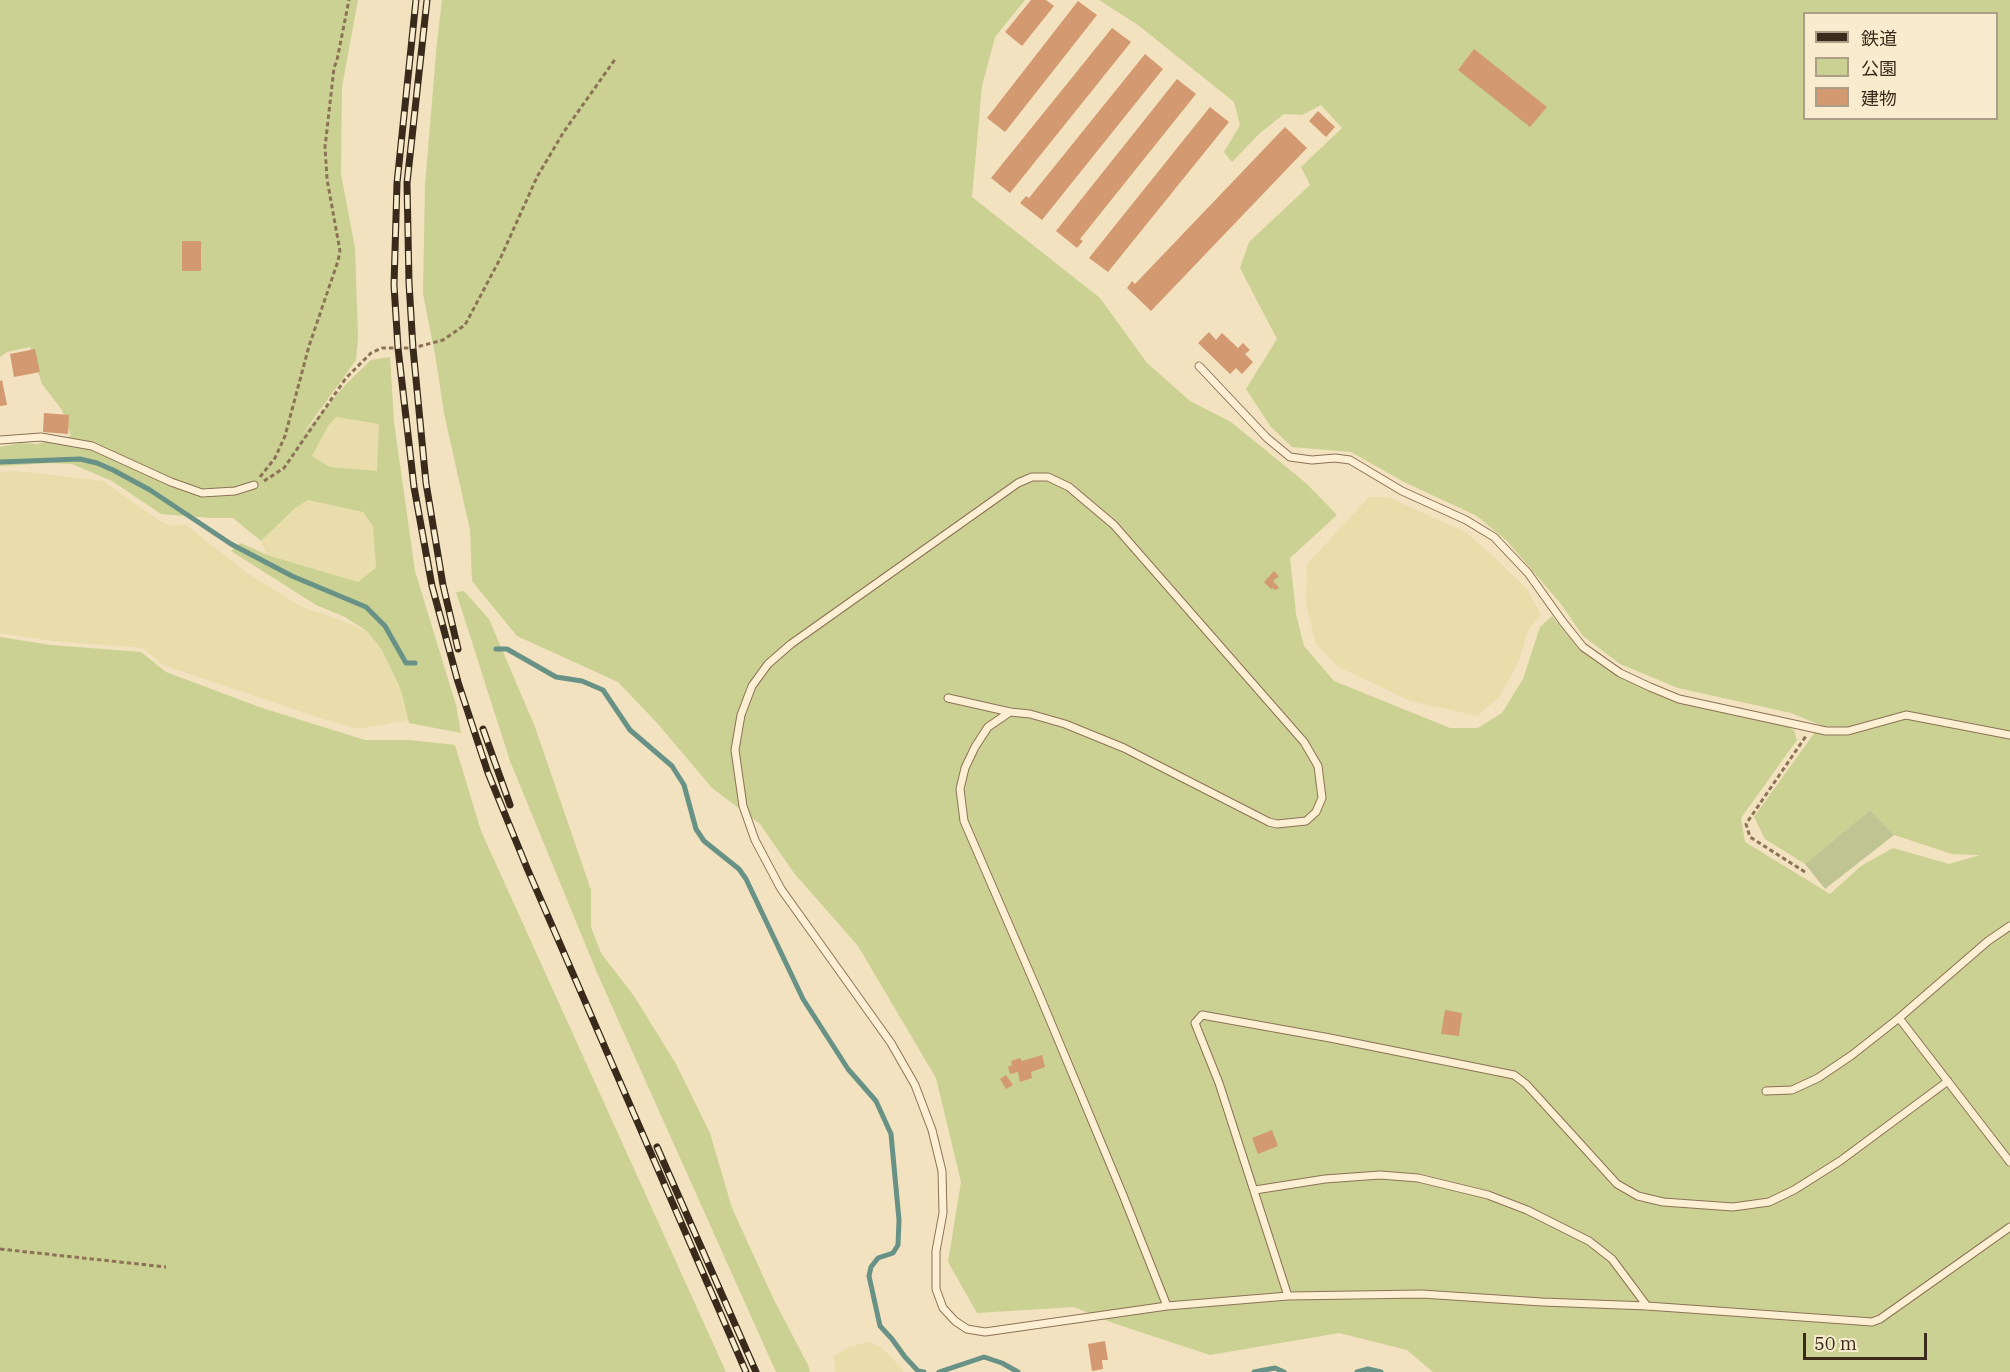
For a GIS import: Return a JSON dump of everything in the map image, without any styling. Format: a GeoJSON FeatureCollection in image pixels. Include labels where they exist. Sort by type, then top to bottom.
{"type":"FeatureCollection","features":[{"type":"Feature","properties":{"kind":"lane"},"geometry":{"type":"LineString","coordinates":[[1199,366],[1267,438],[1290,458],[1350,460],[1402,491],[1466,520],[1494,537],[1528,573],[1583,646],[1620,673],[1679,699],[1826,731],[1848,730],[1906,715],[2010,735]]}},
{"type":"Feature","properties":{"kind":"lane"},"geometry":{"type":"LineString","coordinates":[[0,440],[41,437],[92,446],[171,482],[202,493],[235,491],[254,484]]}},
{"type":"Feature","properties":{"kind":"lane"},"geometry":{"type":"LineString","coordinates":[[948,698],[1010,712],[1030,714],[1065,724],[1124,748],[1269,822],[1277,824],[1306,821],[1316,812],[1322,798],[1318,766],[1305,742],[1114,525],[1069,487],[1048,477],[1032,477],[1018,483],[791,644],[768,664],[752,686],[741,715],[735,750],[743,806],[755,840],[781,889],[891,1043],[915,1085],[932,1130],[942,1171],[943,1213],[936,1251],[936,1289],[943,1308],[955,1321],[967,1329],[985,1332],[1167,1306],[1288,1296],[1422,1294],[1647,1306],[1872,1322],[1880,1319],[2010,1227]]}},
{"type":"Feature","properties":{"kind":"lane"},"geometry":{"type":"LineString","coordinates":[[1010,712],[988,727],[965,768],[960,789],[964,821],[1057,1036],[1167,1306]]}},
{"type":"Feature","properties":{"kind":"lane"},"geometry":{"type":"LineString","coordinates":[[1766,1092],[1792,1090],[1818,1078],[1852,1055],[1899,1018],[1988,941],[2010,926]]}},
{"type":"Feature","properties":{"kind":"lane"},"geometry":{"type":"LineString","coordinates":[[1288,1296],[1219,1083],[1196,1023],[1202,1016],[1330,1038],[1515,1075],[1526,1084],[1617,1184],[1638,1196],[1663,1202],[1733,1207],[1769,1202],[1794,1190],[1840,1161],[1948,1081]]}},
{"type":"Feature","properties":{"kind":"lane"},"geometry":{"type":"LineString","coordinates":[[1899,1018],[2010,1162]]}},
{"type":"Feature","properties":{"kind":"lane"},"geometry":{"type":"LineString","coordinates":[[1255,1190],[1325,1179],[1380,1176],[1418,1178],[1488,1195],[1527,1210],[1589,1241],[1612,1259],[1647,1306]]}},
{"type":"Feature","properties":{"kind":"path"},"geometry":{"type":"LineString","coordinates":[[254,484],[276,458],[285,436],[309,346],[340,251],[327,178],[325,147],[334,68],[338,60],[349,0]]}},
{"type":"Feature","properties":{"kind":"path"},"geometry":{"type":"LineString","coordinates":[[254,484],[269,479],[284,468],[346,378],[370,353],[382,348],[413,348],[443,340],[465,325],[501,257],[537,177],[563,134],[616,58]]}},
{"type":"Feature","properties":{"kind":"path"},"geometry":{"type":"LineString","coordinates":[[1805,872],[1750,837],[1746,824],[1812,727]]}},
{"type":"Feature","properties":{"kind":"path"},"geometry":{"type":"LineString","coordinates":[[0,1249],[166,1267]]}},
{"type":"Feature","properties":{"kind":"shaded area"},"geometry":{"type":"Polygon","coordinates":[[[336,417],[379,423],[378,472],[330,467],[312,455],[328,426],[336,417]]]}},
{"type":"Feature","properties":{"kind":"shaded area"},"geometry":{"type":"Polygon","coordinates":[[[16,471],[103,481],[163,523],[175,526],[185,524],[247,573],[302,607],[367,631],[382,650],[401,690],[408,720],[359,729],[163,665],[143,648],[52,641],[0,633],[0,472],[16,471]]]}},
{"type":"Feature","properties":{"kind":"shaded area"},"geometry":{"type":"Polygon","coordinates":[[[1369,497],[1388,497],[1465,532],[1527,589],[1541,615],[1528,630],[1518,663],[1499,697],[1477,716],[1410,701],[1337,666],[1316,644],[1306,605],[1307,564],[1369,497]]]}},
{"type":"Feature","properties":{"kind":"shaded area"},"geometry":{"type":"Polygon","coordinates":[[[308,500],[363,512],[373,526],[376,569],[358,582],[267,555],[261,541],[295,508],[308,500]]]}},
{"type":"Feature","properties":{"kind":"shaded area"},"geometry":{"type":"Polygon","coordinates":[[[869,1342],[882,1348],[905,1372],[835,1372],[834,1356],[849,1347],[869,1342]]]}},
{"type":"Feature","properties":{"kind":"green space"},"geometry":{"type":"Polygon","coordinates":[[[0,0],[358,0],[342,87],[341,174],[355,248],[358,337],[356,360],[302,435],[347,383],[371,360],[390,357],[394,422],[415,571],[456,705],[461,733],[409,723],[401,690],[382,650],[367,631],[345,617],[316,605],[231,551],[241,543],[267,555],[358,582],[376,568],[373,526],[363,512],[308,500],[295,508],[261,541],[233,518],[161,514],[112,481],[72,464],[0,466],[0,447],[21,443],[37,444],[71,436],[62,410],[42,384],[30,347],[7,352],[0,357],[0,0]],[[336,417],[328,426],[312,456],[330,467],[377,471],[379,424],[336,417]]]}},
{"type":"Feature","properties":{"kind":"green space"},"geometry":{"type":"Polygon","coordinates":[[[442,0],[1025,0],[995,37],[982,86],[972,197],[1100,298],[1147,363],[1190,401],[1231,422],[1306,483],[1337,515],[1290,558],[1296,614],[1304,646],[1334,681],[1450,728],[1478,728],[1502,713],[1523,679],[1540,627],[1552,616],[1579,649],[1609,669],[1638,684],[1784,725],[1794,730],[1797,740],[1741,818],[1745,842],[1830,894],[1861,866],[1893,848],[1949,864],[1980,855],[1952,854],[1894,835],[1870,810],[1805,864],[1765,839],[1754,817],[1820,725],[1791,713],[1678,688],[1620,664],[1583,636],[1561,604],[1507,541],[1477,516],[1404,482],[1351,452],[1292,447],[1271,427],[1246,389],[1277,339],[1240,268],[1249,242],[1310,185],[1301,167],[1342,128],[1321,105],[1302,115],[1284,114],[1259,134],[1232,162],[1224,152],[1240,125],[1234,102],[1138,25],[1099,0],[2010,0],[2010,1372],[1433,1372],[1407,1350],[1339,1333],[1210,1355],[1113,1323],[1074,1307],[977,1313],[948,1262],[961,1182],[936,1078],[858,946],[794,873],[760,824],[712,788],[658,724],[618,682],[517,636],[472,581],[470,530],[444,413],[423,294],[425,185],[442,0]]]}},
{"type":"Feature","properties":{"kind":"green space"},"geometry":{"type":"Polygon","coordinates":[[[464,591],[489,619],[535,727],[591,890],[591,927],[601,953],[634,996],[676,1064],[710,1133],[732,1208],[810,1372],[776,1372],[598,975],[510,761],[456,592],[464,591]]]}},
{"type":"Feature","properties":{"kind":"green space"},"geometry":{"type":"Polygon","coordinates":[[[0,637],[51,645],[141,652],[166,672],[262,708],[365,740],[409,740],[455,745],[481,831],[726,1372],[0,1372],[0,637]]]}},
{"type":"Feature","properties":{"kind":"green space"},"geometry":{"type":"Polygon","coordinates":[[[1870,810],[1894,835],[1825,889],[1805,864],[1870,810]]]}},
{"type":"Feature","properties":{"kind":"building"},"geometry":{"type":"Polygon","coordinates":[[[1031,0],[1046,0],[1054,6],[1022,46],[1005,32],[1031,0]]]}},
{"type":"Feature","properties":{"kind":"building"},"geometry":{"type":"Polygon","coordinates":[[[1078,1],[1097,15],[1005,132],[987,118],[1078,1]]]}},
{"type":"Feature","properties":{"kind":"building"},"geometry":{"type":"Polygon","coordinates":[[[1112,28],[1131,42],[1010,193],[991,178],[1112,28]]]}},
{"type":"Feature","properties":{"kind":"building"},"geometry":{"type":"Polygon","coordinates":[[[1474,49],[1547,107],[1530,127],[1458,70],[1474,49]]]}},
{"type":"Feature","properties":{"kind":"building"},"geometry":{"type":"Polygon","coordinates":[[[1145,54],[1163,69],[1042,220],[1020,203],[1026,196],[1029,198],[1145,54]]]}},
{"type":"Feature","properties":{"kind":"building"},"geometry":{"type":"Polygon","coordinates":[[[1177,79],[1196,94],[1080,239],[1083,241],[1077,248],[1056,231],[1177,79]]]}},
{"type":"Feature","properties":{"kind":"building"},"geometry":{"type":"Polygon","coordinates":[[[1210,107],[1229,122],[1108,272],[1089,258],[1210,107]]]}},
{"type":"Feature","properties":{"kind":"building"},"geometry":{"type":"Polygon","coordinates":[[[1318,111],[1335,127],[1326,137],[1309,121],[1318,111]]]}},
{"type":"Feature","properties":{"kind":"building"},"geometry":{"type":"Polygon","coordinates":[[[1285,127],[1307,148],[1151,311],[1127,288],[1132,281],[1135,284],[1285,127]]]}},
{"type":"Feature","properties":{"kind":"building"},"geometry":{"type":"Polygon","coordinates":[[[182,241],[201,241],[201,271],[182,271],[182,241]]]}},
{"type":"Feature","properties":{"kind":"building"},"geometry":{"type":"Polygon","coordinates":[[[1209,332],[1216,340],[1222,333],[1238,348],[1243,343],[1250,350],[1245,354],[1253,362],[1242,374],[1236,368],[1230,374],[1198,343],[1209,332]]]}},
{"type":"Feature","properties":{"kind":"building"},"geometry":{"type":"Polygon","coordinates":[[[35,349],[40,372],[14,377],[10,354],[35,349]]]}},
{"type":"Feature","properties":{"kind":"building"},"geometry":{"type":"Polygon","coordinates":[[[2,380],[7,405],[0,406],[0,381],[2,380]]]}},
{"type":"Feature","properties":{"kind":"building"},"geometry":{"type":"Polygon","coordinates":[[[44,413],[69,415],[68,434],[43,432],[44,413]]]}},
{"type":"Feature","properties":{"kind":"building"},"geometry":{"type":"Polygon","coordinates":[[[1274,571],[1279,576],[1273,581],[1279,588],[1275,590],[1264,582],[1274,571]]]}},
{"type":"Feature","properties":{"kind":"building"},"geometry":{"type":"Polygon","coordinates":[[[1445,1010],[1462,1013],[1459,1036],[1441,1034],[1445,1010]]]}},
{"type":"Feature","properties":{"kind":"building"},"geometry":{"type":"Polygon","coordinates":[[[1042,1055],[1045,1067],[1031,1072],[1032,1078],[1020,1082],[1018,1072],[1010,1074],[1008,1067],[1012,1065],[1011,1061],[1020,1058],[1022,1061],[1042,1055]]]}},
{"type":"Feature","properties":{"kind":"building"},"geometry":{"type":"Polygon","coordinates":[[[1006,1075],[1013,1085],[1006,1089],[1000,1079],[1006,1075]]]}},
{"type":"Feature","properties":{"kind":"building"},"geometry":{"type":"Polygon","coordinates":[[[1272,1130],[1278,1146],[1258,1154],[1252,1138],[1272,1130]]]}},
{"type":"Feature","properties":{"kind":"building"},"geometry":{"type":"Polygon","coordinates":[[[1105,1341],[1108,1360],[1102,1360],[1103,1369],[1092,1371],[1088,1344],[1105,1341]]]}},
{"type":"Feature","properties":{"kind":"waterway"},"geometry":{"type":"LineString","coordinates":[[0,462],[80,459],[113,470],[150,490],[231,544],[292,576],[366,607],[385,626],[406,663],[415,663]]}},
{"type":"Feature","properties":{"kind":"waterway"},"geometry":{"type":"LineString","coordinates":[[496,649],[507,649],[556,677],[582,681],[603,690],[630,730],[672,766],[684,785],[696,829],[704,841],[739,869],[746,879],[803,999],[848,1069],[876,1101],[891,1134],[899,1220],[898,1245],[893,1253],[878,1258],[871,1267],[869,1276],[880,1326],[918,1371],[924,1372]]}},
{"type":"Feature","properties":{"kind":"waterway"},"geometry":{"type":"LineString","coordinates":[[939,1372],[984,1357],[1018,1372]]}},
{"type":"Feature","properties":{"kind":"waterway"},"geometry":{"type":"LineString","coordinates":[[1254,1372],[1275,1368],[1284,1372]]}},
{"type":"Feature","properties":{"kind":"waterway"},"geometry":{"type":"LineString","coordinates":[[1357,1372],[1368,1369],[1381,1372]]}},
{"type":"Feature","properties":{"kind":"railway"},"geometry":{"type":"LineString","coordinates":[[416,0],[397,183],[394,285],[398,348],[414,487],[432,586],[458,682],[488,773],[746,1372]]}},
{"type":"Feature","properties":{"kind":"railway"},"geometry":{"type":"LineString","coordinates":[[427,0],[407,183],[409,283],[426,483],[443,585],[458,649]]}},
{"type":"Feature","properties":{"kind":"railway"},"geometry":{"type":"LineString","coordinates":[[483,729],[510,805]]}},
{"type":"Feature","properties":{"kind":"railway"},"geometry":{"type":"LineString","coordinates":[[657,1147],[756,1372]]}}]}
